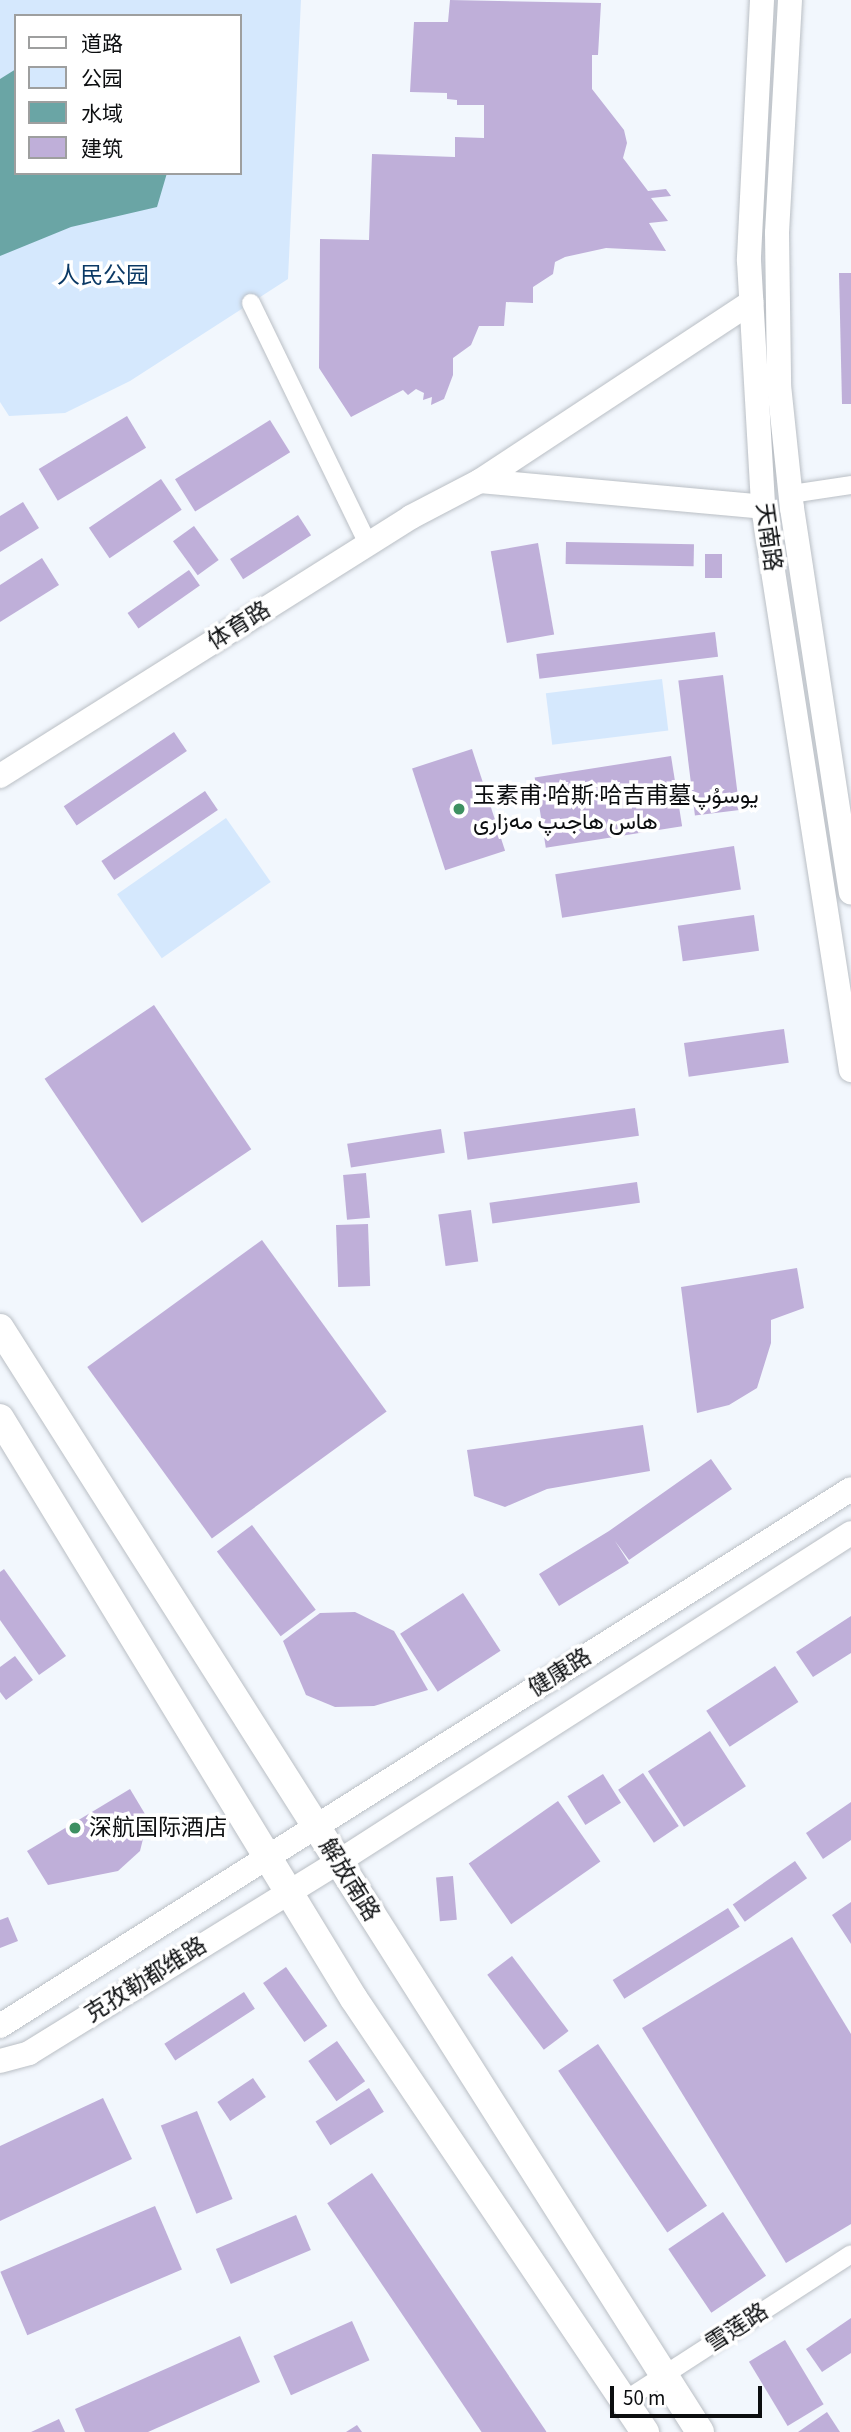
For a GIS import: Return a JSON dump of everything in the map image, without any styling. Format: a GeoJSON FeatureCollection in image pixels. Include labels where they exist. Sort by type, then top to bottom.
{"type":"FeatureCollection","features":[{"type":"Feature","properties":{"kind":"main road","name":"解放南路"},"geometry":{"type":"LineString","coordinates":[[0,1328],[700,2432]]}},
{"type":"Feature","properties":{"kind":"main road"},"geometry":{"type":"LineString","coordinates":[[0,1418],[354,1999],[645,2432]]}},
{"type":"Feature","properties":{"kind":"street","name":"天南路"},"geometry":{"type":"LineString","coordinates":[[762,0],[748,261],[763,507],[851,1070]]}},
{"type":"Feature","properties":{"kind":"street","name":"天南路"},"geometry":{"type":"LineString","coordinates":[[790,0],[777,233],[779,385],[790,494],[851,893]]}},
{"type":"Feature","properties":{"kind":"street","name":"体育路"},"geometry":{"type":"LineString","coordinates":[[0,776],[368,544],[481,481],[751,302]]}},
{"type":"Feature","properties":{"kind":"street"},"geometry":{"type":"LineString","coordinates":[[251,303],[368,544]]}},
{"type":"Feature","properties":{"kind":"street"},"geometry":{"type":"LineString","coordinates":[[481,481],[763,507]]}},
{"type":"Feature","properties":{"kind":"street"},"geometry":{"type":"LineString","coordinates":[[790,494],[851,485]]}},
{"type":"Feature","properties":{"kind":"street","name":"健康路"},"geometry":{"type":"LineString","coordinates":[[269,1859],[851,1489]]}},
{"type":"Feature","properties":{"kind":"street","name":"健康路"},"geometry":{"type":"LineString","coordinates":[[288,1891],[338,1862],[851,1533]]}},
{"type":"Feature","properties":{"kind":"street","name":"克孜勒都维路"},"geometry":{"type":"LineString","coordinates":[[0,2026],[269,1859]]}},
{"type":"Feature","properties":{"kind":"street","name":"克孜勒都维路"},"geometry":{"type":"LineString","coordinates":[[0,2061],[29,2053],[288,1891]]}},
{"type":"Feature","properties":{"kind":"street","name":"雪莲路"},"geometry":{"type":"LineString","coordinates":[[624,2401],[851,2254]]}},
{"type":"Feature","properties":{"kind":"green space","name":"人民公园"},"geometry":{"type":"Polygon","coordinates":[[[0,0],[301,0],[288,279],[130,381],[65,413],[9,416],[0,402],[0,0]]]}},
{"type":"Feature","properties":{"kind":"green space"},"geometry":{"type":"Polygon","coordinates":[[[662,679],[668,731],[552,745],[546,693],[662,679]]]}},
{"type":"Feature","properties":{"kind":"green space"},"geometry":{"type":"Polygon","coordinates":[[[226,818],[271,882],[162,958],[117,894],[226,818]]]}},
{"type":"Feature","properties":{"kind":"water"},"geometry":{"type":"Polygon","coordinates":[[[14,70],[14,175],[166,175],[157,207],[71,227],[0,256],[0,79],[14,70]]]}},
{"type":"Feature","properties":{"kind":"building"},"geometry":{"type":"Polygon","coordinates":[[[450,0],[601,3],[598,55],[592,55],[592,89],[624,130],[627,143],[623,158],[648,191],[666,189],[671,196],[651,198],[668,221],[649,223],[666,251],[606,248],[565,257],[555,262],[553,274],[533,287],[533,303],[506,302],[504,326],[479,326],[471,345],[453,358],[453,375],[444,399],[431,405],[432,397],[423,400],[424,393],[416,389],[408,395],[403,390],[351,417],[319,368],[320,239],[369,240],[372,154],[455,157],[455,137],[484,138],[484,105],[457,105],[457,100],[447,99],[447,93],[410,92],[414,22],[448,22],[450,0]]]}},
{"type":"Feature","properties":{"kind":"building"},"geometry":{"type":"Polygon","coordinates":[[[839,273],[851,273],[851,404],[842,404],[839,273]]]}},
{"type":"Feature","properties":{"kind":"building"},"geometry":{"type":"Polygon","coordinates":[[[127,416],[146,448],[58,501],[39,469],[127,416]]]}},
{"type":"Feature","properties":{"kind":"building"},"geometry":{"type":"Polygon","coordinates":[[[270,420],[290,452],[195,512],[175,479],[270,420]]]}},
{"type":"Feature","properties":{"kind":"building"},"geometry":{"type":"Polygon","coordinates":[[[161,479],[182,510],[110,558],[89,528],[161,479]]]}},
{"type":"Feature","properties":{"kind":"building"},"geometry":{"type":"Polygon","coordinates":[[[23,502],[39,528],[0,552],[0,516],[23,502]]]}},
{"type":"Feature","properties":{"kind":"building"},"geometry":{"type":"Polygon","coordinates":[[[298,515],[311,535],[243,579],[230,559],[298,515]]]}},
{"type":"Feature","properties":{"kind":"building"},"geometry":{"type":"Polygon","coordinates":[[[194,526],[219,560],[198,575],[173,541],[194,526]]]}},
{"type":"Feature","properties":{"kind":"building"},"geometry":{"type":"Polygon","coordinates":[[[566,542],[694,544],[694,566],[566,564],[566,542]]]}},
{"type":"Feature","properties":{"kind":"building"},"geometry":{"type":"Polygon","coordinates":[[[538,543],[554,635],[507,643],[491,551],[538,543]]]}},
{"type":"Feature","properties":{"kind":"building"},"geometry":{"type":"Polygon","coordinates":[[[705,554],[722,554],[722,578],[705,578],[705,554]]]}},
{"type":"Feature","properties":{"kind":"building"},"geometry":{"type":"Polygon","coordinates":[[[42,558],[59,585],[0,622],[0,585],[42,558]]]}},
{"type":"Feature","properties":{"kind":"building"},"geometry":{"type":"Polygon","coordinates":[[[189,570],[200,586],[138,629],[128,613],[189,570]]]}},
{"type":"Feature","properties":{"kind":"building"},"geometry":{"type":"Polygon","coordinates":[[[715,632],[718,657],[539,679],[536,654],[715,632]]]}},
{"type":"Feature","properties":{"kind":"building"},"geometry":{"type":"Polygon","coordinates":[[[723,675],[740,810],[695,815],[678,680],[723,675]]]}},
{"type":"Feature","properties":{"kind":"building"},"geometry":{"type":"Polygon","coordinates":[[[174,732],[187,751],[77,825],[64,806],[174,732]]]}},
{"type":"Feature","properties":{"kind":"building","name":"玉素甫·哈斯·哈吉甫墓يوسۇپ ھاس ھاجىپ مەزارى"},"geometry":{"type":"Polygon","coordinates":[[[472,749],[505,851],[445,870],[412,768],[472,749]]]}},
{"type":"Feature","properties":{"kind":"building"},"geometry":{"type":"Polygon","coordinates":[[[671,756],[682,826],[546,848],[535,778],[671,756]]]}},
{"type":"Feature","properties":{"kind":"building"},"geometry":{"type":"Polygon","coordinates":[[[205,791],[218,810],[114,880],[101,861],[205,791]]]}},
{"type":"Feature","properties":{"kind":"building"},"geometry":{"type":"Polygon","coordinates":[[[734,846],[741,889],[562,918],[555,874],[734,846]]]}},
{"type":"Feature","properties":{"kind":"building"},"geometry":{"type":"Polygon","coordinates":[[[754,915],[759,951],[683,961],[678,926],[754,915]]]}},
{"type":"Feature","properties":{"kind":"building"},"geometry":{"type":"Polygon","coordinates":[[[154,1005],[251,1149],[142,1223],[45,1079],[154,1005]]]}},
{"type":"Feature","properties":{"kind":"building"},"geometry":{"type":"Polygon","coordinates":[[[784,1029],[789,1063],[689,1077],[684,1043],[784,1029]]]}},
{"type":"Feature","properties":{"kind":"building"},"geometry":{"type":"Polygon","coordinates":[[[635,1108],[639,1136],[468,1160],[464,1132],[635,1108]]]}},
{"type":"Feature","properties":{"kind":"building"},"geometry":{"type":"Polygon","coordinates":[[[441,1129],[445,1153],[351,1168],[347,1144],[441,1129]]]}},
{"type":"Feature","properties":{"kind":"building"},"geometry":{"type":"Polygon","coordinates":[[[366,1173],[370,1218],[347,1220],[343,1175],[366,1173]]]}},
{"type":"Feature","properties":{"kind":"building"},"geometry":{"type":"Polygon","coordinates":[[[637,1182],[640,1203],[492,1224],[489,1203],[637,1182]]]}},
{"type":"Feature","properties":{"kind":"building"},"geometry":{"type":"Polygon","coordinates":[[[471,1210],[478,1261],[446,1266],[438,1215],[471,1210]]]}},
{"type":"Feature","properties":{"kind":"building"},"geometry":{"type":"Polygon","coordinates":[[[368,1224],[370,1286],[338,1287],[336,1225],[368,1224]]]}},
{"type":"Feature","properties":{"kind":"building"},"geometry":{"type":"Polygon","coordinates":[[[262,1240],[387,1412],[212,1538],[87,1367],[262,1240]]]}},
{"type":"Feature","properties":{"kind":"building"},"geometry":{"type":"Polygon","coordinates":[[[797,1268],[804,1308],[771,1320],[771,1343],[757,1388],[729,1405],[697,1413],[681,1287],[797,1268]]]}},
{"type":"Feature","properties":{"kind":"building"},"geometry":{"type":"Polygon","coordinates":[[[643,1425],[650,1471],[547,1489],[505,1507],[474,1496],[467,1450],[643,1425]]]}},
{"type":"Feature","properties":{"kind":"building"},"geometry":{"type":"Polygon","coordinates":[[[711,1459],[732,1489],[629,1560],[615,1541],[629,1563],[559,1606],[539,1574],[609,1531],[711,1459]]]}},
{"type":"Feature","properties":{"kind":"building"},"geometry":{"type":"Polygon","coordinates":[[[252,1525],[316,1610],[281,1636],[217,1551],[252,1525]]]}},
{"type":"Feature","properties":{"kind":"building"},"geometry":{"type":"Polygon","coordinates":[[[4,1569],[66,1656],[39,1675],[0,1620],[0,1572],[4,1569]]]}},
{"type":"Feature","properties":{"kind":"building"},"geometry":{"type":"Polygon","coordinates":[[[463,1593],[501,1651],[438,1692],[400,1634],[463,1593]]]}},
{"type":"Feature","properties":{"kind":"building"},"geometry":{"type":"Polygon","coordinates":[[[355,1612],[394,1631],[428,1690],[374,1706],[335,1707],[306,1695],[283,1641],[320,1613],[355,1612]]]}},
{"type":"Feature","properties":{"kind":"building"},"geometry":{"type":"Polygon","coordinates":[[[851,1616],[851,1653],[813,1677],[796,1652],[851,1616]]]}},
{"type":"Feature","properties":{"kind":"building"},"geometry":{"type":"Polygon","coordinates":[[[15,1656],[33,1680],[6,1700],[0,1692],[0,1667],[15,1656]]]}},
{"type":"Feature","properties":{"kind":"building"},"geometry":{"type":"Polygon","coordinates":[[[775,1666],[798,1702],[730,1747],[706,1711],[775,1666]]]}},
{"type":"Feature","properties":{"kind":"building"},"geometry":{"type":"Polygon","coordinates":[[[710,1731],[746,1786],[684,1827],[648,1771],[710,1731]]]}},
{"type":"Feature","properties":{"kind":"building"},"geometry":{"type":"Polygon","coordinates":[[[643,1773],[679,1826],[654,1843],[618,1790],[643,1773]]]}},
{"type":"Feature","properties":{"kind":"building"},"geometry":{"type":"Polygon","coordinates":[[[603,1774],[621,1803],[585,1825],[567,1796],[603,1774]]]}},
{"type":"Feature","properties":{"kind":"building"},"geometry":{"type":"Polygon","coordinates":[[[130,1789],[148,1819],[140,1851],[118,1871],[48,1885],[27,1851],[130,1789]]]}},
{"type":"Feature","properties":{"kind":"building"},"geometry":{"type":"Polygon","coordinates":[[[558,1801],[600,1862],[511,1924],[469,1864],[558,1801]]]}},
{"type":"Feature","properties":{"kind":"building"},"geometry":{"type":"Polygon","coordinates":[[[851,1802],[851,1840],[823,1859],[806,1833],[851,1802]]]}},
{"type":"Feature","properties":{"kind":"building"},"geometry":{"type":"Polygon","coordinates":[[[795,1861],[807,1878],[745,1922],[733,1905],[795,1861]]]}},
{"type":"Feature","properties":{"kind":"building"},"geometry":{"type":"Polygon","coordinates":[[[453,1876],[457,1920],[440,1921],[436,1877],[453,1876]]]}},
{"type":"Feature","properties":{"kind":"building"},"geometry":{"type":"Polygon","coordinates":[[[851,1902],[851,1944],[832,1915],[851,1902]]]}},
{"type":"Feature","properties":{"kind":"building"},"geometry":{"type":"Polygon","coordinates":[[[728,1908],[740,1927],[624,1999],[613,1980],[728,1908]]]}},
{"type":"Feature","properties":{"kind":"building"},"geometry":{"type":"Polygon","coordinates":[[[8,1917],[18,1941],[0,1948],[0,1920],[8,1917]]]}},
{"type":"Feature","properties":{"kind":"building"},"geometry":{"type":"Polygon","coordinates":[[[792,1937],[851,2034],[851,2224],[786,2263],[642,2028],[792,1937]]]}},
{"type":"Feature","properties":{"kind":"building"},"geometry":{"type":"Polygon","coordinates":[[[512,1956],[569,2031],[544,2050],[487,1975],[512,1956]]]}},
{"type":"Feature","properties":{"kind":"building"},"geometry":{"type":"Polygon","coordinates":[[[286,1967],[327,2026],[304,2042],[263,1983],[286,1967]]]}},
{"type":"Feature","properties":{"kind":"building"},"geometry":{"type":"Polygon","coordinates":[[[244,1992],[255,2009],[175,2061],[164,2044],[244,1992]]]}},
{"type":"Feature","properties":{"kind":"building"},"geometry":{"type":"Polygon","coordinates":[[[337,2041],[365,2081],[336,2101],[308,2061],[337,2041]]]}},
{"type":"Feature","properties":{"kind":"building"},"geometry":{"type":"Polygon","coordinates":[[[598,2044],[707,2206],[667,2233],[558,2071],[598,2044]]]}},
{"type":"Feature","properties":{"kind":"building"},"geometry":{"type":"Polygon","coordinates":[[[253,2078],[266,2097],[230,2121],[217,2102],[253,2078]]]}},
{"type":"Feature","properties":{"kind":"building"},"geometry":{"type":"Polygon","coordinates":[[[369,2088],[384,2112],[330,2145],[316,2121],[369,2088]]]}},
{"type":"Feature","properties":{"kind":"building"},"geometry":{"type":"Polygon","coordinates":[[[103,2098],[132,2159],[0,2221],[0,2146],[103,2098]]]}},
{"type":"Feature","properties":{"kind":"building"},"geometry":{"type":"Polygon","coordinates":[[[197,2111],[233,2199],[196,2214],[161,2126],[197,2111]]]}},
{"type":"Feature","properties":{"kind":"building"},"geometry":{"type":"Polygon","coordinates":[[[372,2173],[546,2432],[482,2432],[327,2203],[372,2173]]]}},
{"type":"Feature","properties":{"kind":"building"},"geometry":{"type":"Polygon","coordinates":[[[155,2206],[182,2270],[27,2335],[0,2272],[155,2206]]]}},
{"type":"Feature","properties":{"kind":"building"},"geometry":{"type":"Polygon","coordinates":[[[723,2212],[766,2276],[711,2313],[668,2249],[723,2212]]]}},
{"type":"Feature","properties":{"kind":"building"},"geometry":{"type":"Polygon","coordinates":[[[296,2215],[311,2250],[231,2284],[216,2249],[296,2215]]]}},
{"type":"Feature","properties":{"kind":"building"},"geometry":{"type":"Polygon","coordinates":[[[851,2318],[851,2353],[822,2372],[806,2349],[851,2318]]]}},
{"type":"Feature","properties":{"kind":"building"},"geometry":{"type":"Polygon","coordinates":[[[352,2321],[369,2360],[291,2395],[273,2356],[352,2321]]]}},
{"type":"Feature","properties":{"kind":"building"},"geometry":{"type":"Polygon","coordinates":[[[240,2336],[260,2382],[148,2432],[85,2432],[75,2409],[240,2336]]]}},
{"type":"Feature","properties":{"kind":"building"},"geometry":{"type":"Polygon","coordinates":[[[785,2340],[824,2404],[788,2426],[749,2362],[785,2340]]]}},
{"type":"Feature","properties":{"kind":"building"},"geometry":{"type":"Polygon","coordinates":[[[827,2412],[840,2432],[798,2432],[827,2412]]]}},
{"type":"Feature","properties":{"kind":"building"},"geometry":{"type":"Polygon","coordinates":[[[59,2419],[65,2432],[31,2432],[59,2419]]]}},
{"type":"Feature","properties":{"kind":"building"},"geometry":{"type":"Polygon","coordinates":[[[357,2425],[362,2432],[346,2432],[357,2425]]]}},
{"type":"Feature","properties":{"kind":"place","name":"玉素甫·哈斯·哈吉甫墓يوسۇپ ھاس ھاجىپ مەزارى"},"geometry":{"type":"Point","coordinates":[459,809]}},
{"type":"Feature","properties":{"kind":"place","name":"深航国际酒店"},"geometry":{"type":"Point","coordinates":[75,1828]}}]}
